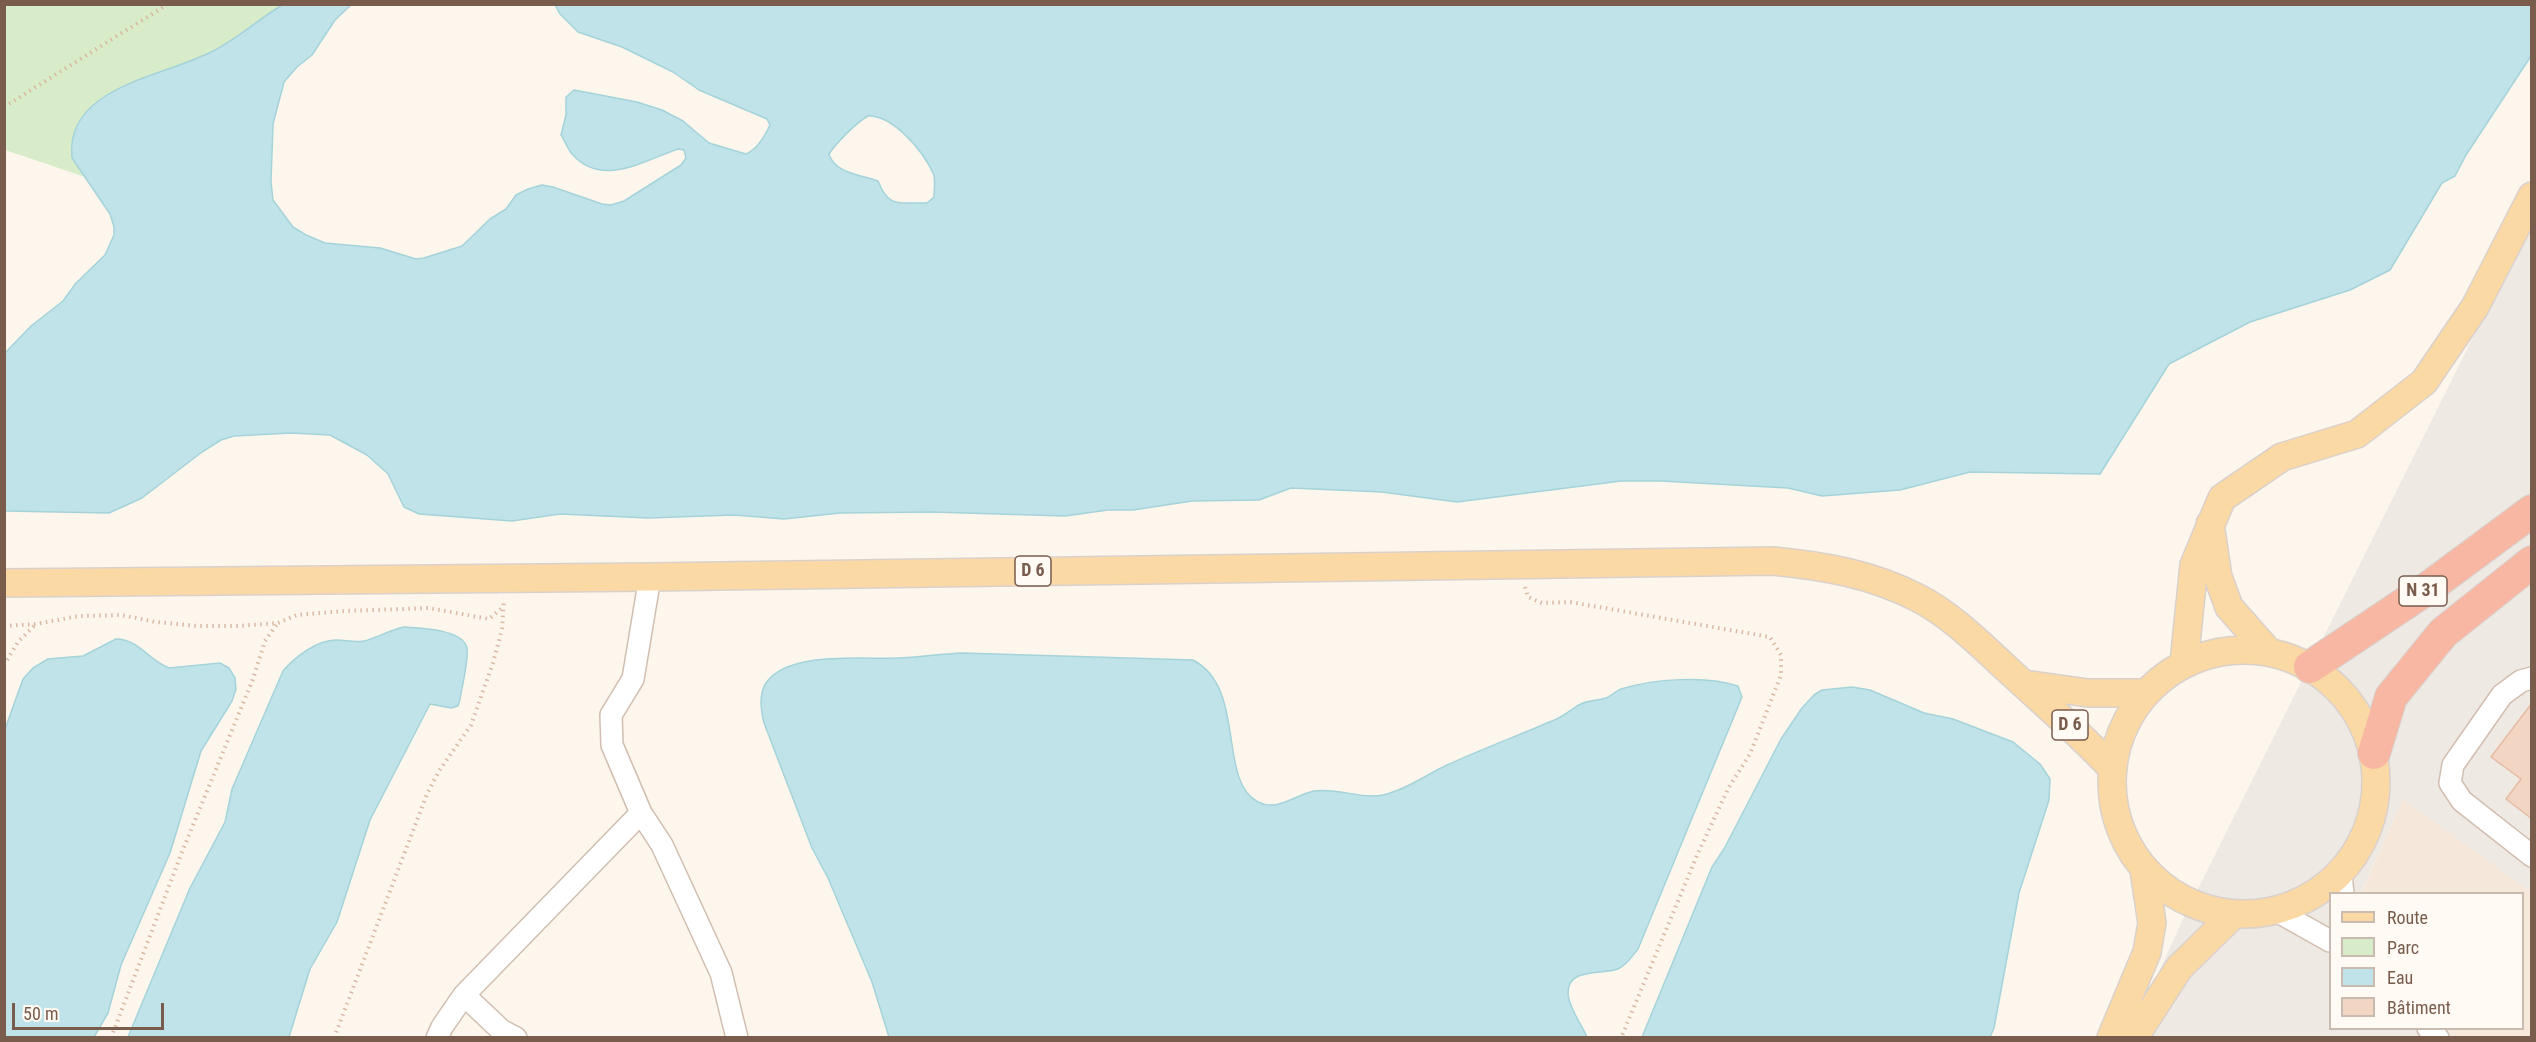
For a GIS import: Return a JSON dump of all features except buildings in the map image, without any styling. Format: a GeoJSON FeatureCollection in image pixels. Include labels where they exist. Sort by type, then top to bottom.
{"type":"FeatureCollection","features":[{"type":"Feature","properties":{"kind":"highway","name":"N 31"},"geometry":{"type":"LineString","coordinates":[[2310,667],[2428,588],[2532,511]]}},
{"type":"Feature","properties":{"kind":"highway","name":"N 31"},"geometry":{"type":"LineString","coordinates":[[2374,753],[2391,697],[2443,633],[2532,562]]}},
{"type":"Feature","properties":{"kind":"main road"},"geometry":{"type":"LineString","coordinates":[[2184,663],[2194,564],[2222,498],[2282,456],[2357,434],[2424,382],[2475,307],[2532,196]]}},
{"type":"Feature","properties":{"kind":"main road"},"geometry":{"type":"LineString","coordinates":[[2210,524],[2218,577],[2229,607],[2267,650]]}},
{"type":"Feature","properties":{"kind":"main road","name":"D 6"},"geometry":{"type":"LineString","coordinates":[[4,583],[650,577],[1773,561],[1826,566],[1878,581],[1919,598],[1968,633],[2075,729],[2113,769]]}},
{"type":"Feature","properties":{"kind":"main road"},"geometry":{"type":"LineString","coordinates":[[2229,650],[2267,650],[2310,667],[2351,703],[2374,753],[2376,796],[2374,806],[2365,838],[2342,884],[2259,915],[2233,915],[2184,901],[2144,870],[2129,848],[2118,825],[2113,769],[2122,730],[2146,693],[2184,663],[2229,650]]}},
{"type":"Feature","properties":{"kind":"main road","name":"D 6"},"geometry":{"type":"LineString","coordinates":[[2024,684],[2088,693],[2146,693]]}},
{"type":"Feature","properties":{"kind":"main road"},"geometry":{"type":"LineString","coordinates":[[2111,1038],[2148,952],[2152,922],[2144,870]]}},
{"type":"Feature","properties":{"kind":"main road"},"geometry":{"type":"LineString","coordinates":[[2134,1038],[2179,968],[2233,915]]}},
{"type":"Feature","properties":{"kind":"street"},"geometry":{"type":"LineString","coordinates":[[650,577],[633,679],[610,715],[612,745],[641,813],[662,845],[722,973],[736,1038]]}},
{"type":"Feature","properties":{"kind":"street"},"geometry":{"type":"LineString","coordinates":[[2532,678],[2522,681],[2502,695],[2453,765],[2450,783],[2462,801],[2532,856]]}},
{"type":"Feature","properties":{"kind":"street"},"geometry":{"type":"LineString","coordinates":[[437,1038],[464,995],[641,813]]}},
{"type":"Feature","properties":{"kind":"street"},"geometry":{"type":"LineString","coordinates":[[2275,910],[2329,939]]}},
{"type":"Feature","properties":{"kind":"street"},"geometry":{"type":"LineString","coordinates":[[464,995],[501,1030],[516,1038]]}},
{"type":"Feature","properties":{"kind":"path"},"geometry":{"type":"LineString","coordinates":[[4,107],[168,4]]}},
{"type":"Feature","properties":{"kind":"path"},"geometry":{"type":"LineString","coordinates":[[1527,564],[1525,586],[1528,597],[1542,603],[1570,602],[1770,637],[1781,655],[1781,675],[1750,754],[1730,787],[1698,853],[1621,1038]]}},
{"type":"Feature","properties":{"kind":"path"},"geometry":{"type":"LineString","coordinates":[[4,626],[36,624],[79,616],[121,615],[156,622],[198,626],[278,623],[297,615],[429,608],[489,618],[502,608],[502,629],[493,663],[471,725],[439,771],[427,794],[334,1038]]}},
{"type":"Feature","properties":{"kind":"path"},"geometry":{"type":"LineString","coordinates":[[111,1038],[182,852],[254,679],[265,641],[278,623]]}},
{"type":"Feature","properties":{"kind":"path"},"geometry":{"type":"LineString","coordinates":[[4,665],[18,642],[36,624]]}},
{"type":"Feature","properties":{"kind":"shaded area"},"geometry":{"type":"Polygon","coordinates":[[[2531,221],[2531,892],[2403,799],[2361,892],[2329,892],[2329,1030],[2448,1030],[2455,1037],[2129,1038],[2182,921],[2531,221]]]}},
{"type":"Feature","properties":{"kind":"shaded area"},"geometry":{"type":"Polygon","coordinates":[[[2403,799],[2531,892],[2531,1037],[2455,1037],[2448,1030],[2524,1030],[2524,892],[2362,892],[2403,799]]]}},
{"type":"Feature","properties":{"kind":"green space"},"geometry":{"type":"Polygon","coordinates":[[[5,5],[331,5],[88,178],[5,150],[5,5]]]}},
{"type":"Feature","properties":{"kind":"water"},"geometry":{"type":"Polygon","coordinates":[[[284,4],[351,5],[335,20],[312,55],[284,82],[273,124],[271,182],[273,200],[293,227],[325,243],[380,248],[416,259],[462,246],[490,219],[506,209],[516,195],[528,189],[542,185],[553,187],[611,205],[624,201],[681,165],[686,158],[684,150],[678,149],[611,171],[597,170],[585,165],[571,153],[561,135],[566,115],[566,97],[574,90],[637,102],[662,110],[683,121],[709,143],[746,154],[757,146],[766,133],[770,125],[767,119],[699,90],[673,72],[622,47],[578,32],[560,14],[555,5],[2531,4],[2531,56],[2466,155],[2455,176],[2442,183],[2390,270],[2350,290],[2250,322],[2169,364],[2100,474],[1970,472],[1900,490],[1822,496],[1788,488],[1621,481],[1457,502],[1382,492],[1291,488],[1259,500],[1192,501],[1133,510],[1108,510],[1065,516],[932,512],[840,513],[784,519],[734,515],[648,518],[560,514],[512,521],[419,514],[404,507],[388,474],[367,455],[330,435],[291,433],[234,436],[221,440],[142,498],[109,513],[5,511],[5,353],[31,326],[63,301],[76,283],[105,255],[114,235],[110,214],[72,158],[74,133],[84,114],[123,86],[215,50],[284,4]],[[868,116],[853,128],[829,154],[832,160],[842,169],[878,181],[886,196],[891,200],[902,203],[927,203],[934,197],[935,184],[934,175],[928,164],[906,136],[878,117],[868,116]]]}},
{"type":"Feature","properties":{"kind":"water"},"geometry":{"type":"Polygon","coordinates":[[[404,627],[450,633],[464,642],[467,648],[467,658],[460,699],[458,706],[451,708],[430,704],[370,820],[337,922],[310,969],[289,1037],[128,1037],[190,888],[225,822],[232,789],[283,671],[300,655],[321,643],[336,640],[364,641],[404,627]]]}},
{"type":"Feature","properties":{"kind":"water"},"geometry":{"type":"Polygon","coordinates":[[[116,639],[138,646],[156,661],[169,668],[220,663],[229,668],[235,678],[236,689],[232,701],[201,751],[170,853],[121,965],[108,1013],[94,1037],[5,1037],[5,729],[23,679],[33,668],[48,659],[83,656],[116,639]]]}},
{"type":"Feature","properties":{"kind":"water"},"geometry":{"type":"Polygon","coordinates":[[[962,653],[1193,660],[1210,673],[1220,691],[1238,775],[1246,791],[1265,805],[1279,804],[1307,793],[1323,790],[1372,796],[1390,793],[1460,759],[1556,719],[1582,703],[1606,698],[1621,689],[1634,686],[1664,681],[1711,680],[1738,686],[1742,697],[1638,949],[1627,963],[1618,969],[1579,976],[1569,985],[1568,994],[1571,1005],[1587,1037],[889,1037],[872,982],[828,878],[812,848],[764,723],[761,698],[766,683],[777,673],[791,665],[808,661],[962,653]]]}},
{"type":"Feature","properties":{"kind":"water"},"geometry":{"type":"Polygon","coordinates":[[[1852,687],[1870,690],[1924,713],[1953,719],[2013,742],[2040,764],[2050,779],[2049,800],[2019,893],[1994,1028],[1990,1037],[1642,1037],[1712,867],[1724,849],[1781,739],[1802,708],[1814,695],[1822,690],[1852,687]]]}}]}
